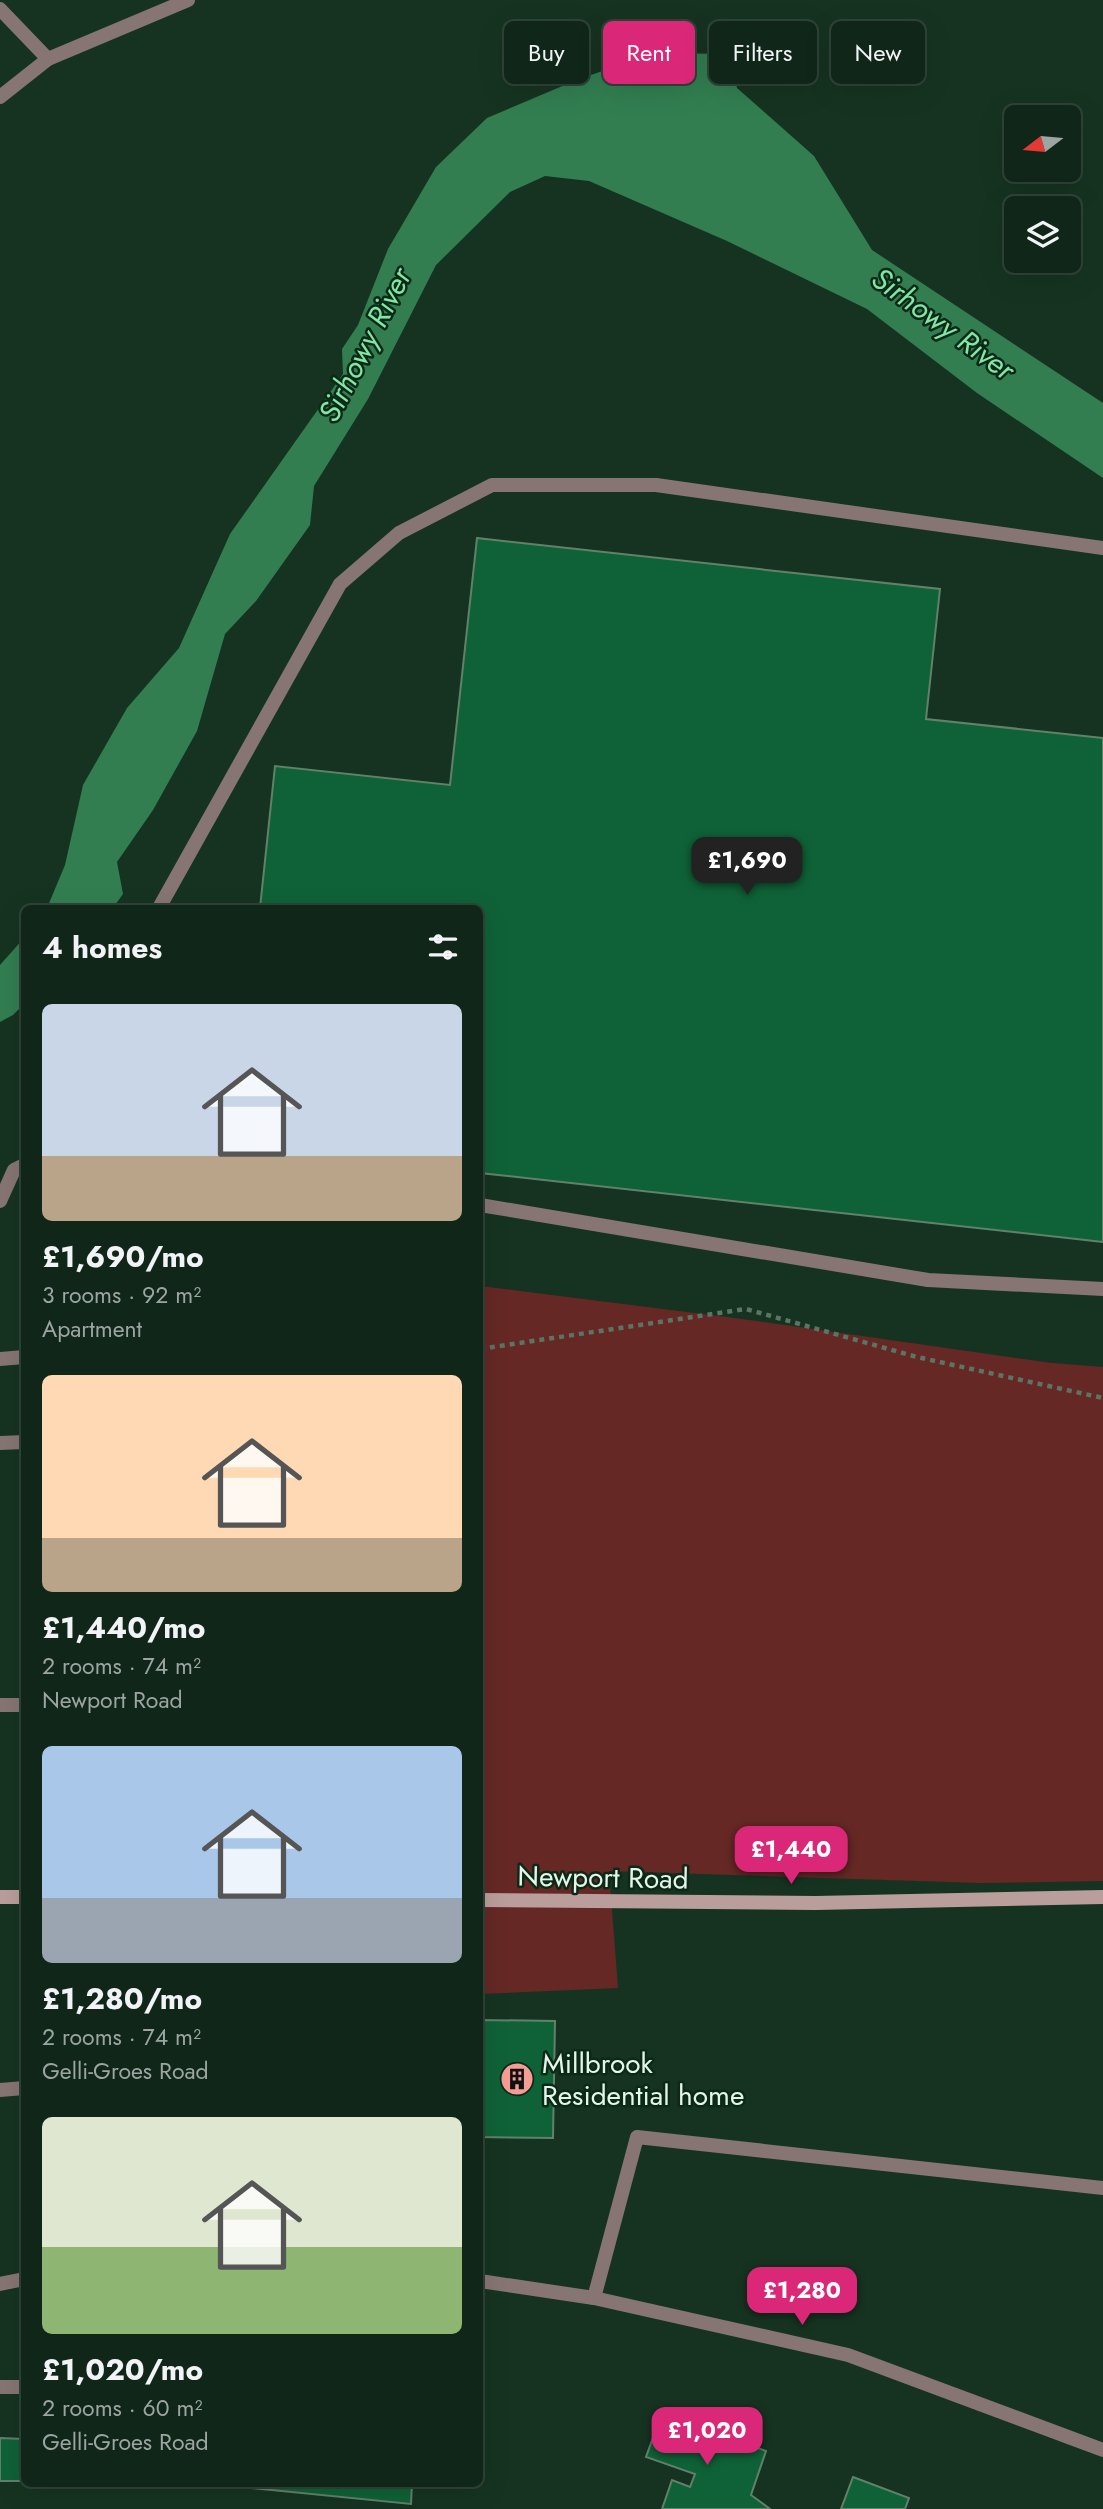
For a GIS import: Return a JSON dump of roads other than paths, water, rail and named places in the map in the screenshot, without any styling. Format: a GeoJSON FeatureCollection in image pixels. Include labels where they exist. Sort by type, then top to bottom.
{"type":"FeatureCollection","features":[{"type":"Feature","properties":{"kind":"main road"},"geometry":{"type":"LineString","coordinates":[[0,1897],[21,1897]]}},
{"type":"Feature","properties":{"kind":"main road","name":"Newport Road"},"geometry":{"type":"LineString","coordinates":[[483,1900],[816,1903],[1103,1897]]}},
{"type":"Feature","properties":{"kind":"street"},"geometry":{"type":"LineString","coordinates":[[0,97],[48,59],[188,0]]}},
{"type":"Feature","properties":{"kind":"street"},"geometry":{"type":"LineString","coordinates":[[0,9],[48,59]]}},
{"type":"Feature","properties":{"kind":"street"},"geometry":{"type":"LineString","coordinates":[[161,905],[340,584],[399,533],[492,485],[656,485],[1103,548]]}},
{"type":"Feature","properties":{"kind":"street"},"geometry":{"type":"LineString","coordinates":[[0,1201],[14,1170],[21,1166]]}},
{"type":"Feature","properties":{"kind":"street"},"geometry":{"type":"LineString","coordinates":[[483,1206],[928,1280],[1103,1289]]}},
{"type":"Feature","properties":{"kind":"street"},"geometry":{"type":"LineString","coordinates":[[0,1359],[21,1357]]}},
{"type":"Feature","properties":{"kind":"street"},"geometry":{"type":"LineString","coordinates":[[0,1443],[21,1443]]}},
{"type":"Feature","properties":{"kind":"street"},"geometry":{"type":"LineString","coordinates":[[0,1705],[21,1705]]}},
{"type":"Feature","properties":{"kind":"street"},"geometry":{"type":"LineString","coordinates":[[0,2090],[21,2088]]}},
{"type":"Feature","properties":{"kind":"street"},"geometry":{"type":"LineString","coordinates":[[594,2298],[638,2137],[1103,2188]]}},
{"type":"Feature","properties":{"kind":"street"},"geometry":{"type":"LineString","coordinates":[[0,2284],[21,2280]]}},
{"type":"Feature","properties":{"kind":"street"},"geometry":{"type":"LineString","coordinates":[[483,2281],[594,2298],[848,2355],[1103,2450]]}},
{"type":"Feature","properties":{"kind":"street"},"geometry":{"type":"LineString","coordinates":[[0,2387],[21,2387]]}},
{"type":"Feature","properties":{"kind":"water","name":"Sirhowy River"},"geometry":{"type":"Polygon","coordinates":[[[695,54],[709,54],[709,84],[736,84],[737,88],[814,156],[872,250],[1103,403],[1103,478],[977,393],[867,309],[727,241],[589,181],[545,176],[510,192],[436,265],[368,399],[314,486],[310,525],[256,601],[225,634],[197,731],[153,810],[117,862],[123,894],[115,905],[48,905],[65,865],[83,785],[127,708],[179,648],[230,534],[343,374],[342,349],[358,325],[388,249],[436,167],[487,118],[567,84],[589,84],[589,76],[603,71],[603,84],[695,84],[695,54]]]}},
{"type":"Feature","properties":{"kind":"water"},"geometry":{"type":"Polygon","coordinates":[[[21,941],[21,1007],[0,1022],[0,965],[21,941]]]}},
{"type":"Feature","properties":{"kind":"place","name":"Millbrook Residential home"},"geometry":{"type":"Point","coordinates":[517,2079]}}]}
